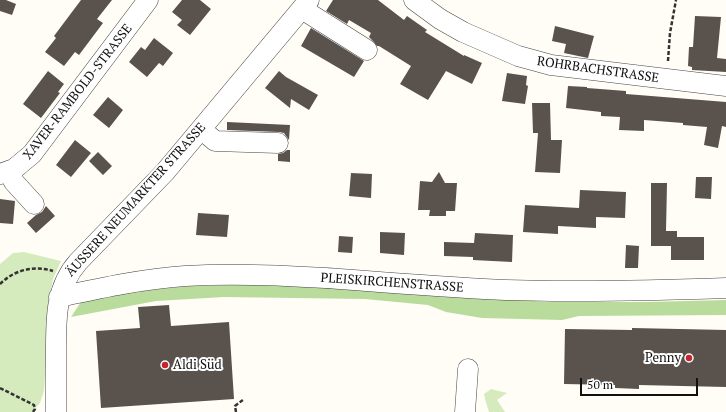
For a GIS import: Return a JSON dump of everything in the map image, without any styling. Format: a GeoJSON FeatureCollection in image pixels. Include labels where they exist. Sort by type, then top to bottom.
{"type":"FeatureCollection","features":[{"type":"Feature","properties":{"kind":"street","name":"XAVER-RAMBOLD-STRASSE"},"geometry":{"type":"LineString","coordinates":[[4,173],[21,164],[32,154],[148,0]]}},
{"type":"Feature","properties":{"kind":"street","name":"ROHRBACHSTRASSE"},"geometry":{"type":"LineString","coordinates":[[414,0],[440,19],[463,32],[518,56],[552,65],[726,86]]}},
{"type":"Feature","properties":{"kind":"street"},"geometry":{"type":"LineString","coordinates":[[306,4],[367,50]]}},
{"type":"Feature","properties":{"kind":"street","name":"ÄUSSERE NEUMARKTER STRASSE"},"geometry":{"type":"LineString","coordinates":[[56,412],[56,324],[59,297],[67,275],[165,172],[306,4]]}},
{"type":"Feature","properties":{"kind":"street"},"geometry":{"type":"LineString","coordinates":[[201,129],[215,141],[278,143]]}},
{"type":"Feature","properties":{"kind":"street"},"geometry":{"type":"LineString","coordinates":[[4,173],[34,204]]}},
{"type":"Feature","properties":{"kind":"street","name":"PLEISKIRCHENSTRASSE"},"geometry":{"type":"LineString","coordinates":[[59,297],[115,285],[153,280],[186,276],[231,275],[272,275],[485,289],[558,291],[726,288]]}},
{"type":"Feature","properties":{"kind":"street"},"geometry":{"type":"LineString","coordinates":[[465,412],[468,369]]}},
{"type":"Feature","properties":{"kind":"path"},"geometry":{"type":"LineString","coordinates":[[667,80],[670,33],[676,0]]}},
{"type":"Feature","properties":{"kind":"path"},"geometry":{"type":"LineString","coordinates":[[0,284],[7,277],[19,270],[33,268],[49,270],[67,275]]}},
{"type":"Feature","properties":{"kind":"path"},"geometry":{"type":"LineString","coordinates":[[0,388],[34,405],[35,409],[33,412]]}},
{"type":"Feature","properties":{"kind":"path"},"geometry":{"type":"LineString","coordinates":[[236,412],[236,406],[244,399]]}},
{"type":"Feature","properties":{"kind":"green space"},"geometry":{"type":"Polygon","coordinates":[[[24,252],[61,261],[53,279],[51,290],[44,391],[40,403],[32,412],[0,412],[0,264],[13,253],[24,252]]]}},
{"type":"Feature","properties":{"kind":"green space"},"geometry":{"type":"Polygon","coordinates":[[[276,284],[430,293],[545,302],[726,300],[726,315],[579,316],[562,320],[482,318],[446,312],[428,305],[365,299],[224,297],[156,301],[71,317],[81,302],[123,293],[188,286],[276,284]]]}},
{"type":"Feature","properties":{"kind":"green space"},"geometry":{"type":"Polygon","coordinates":[[[491,389],[507,393],[497,400],[505,412],[489,412],[484,394],[491,389]]]}},
{"type":"Feature","properties":{"kind":"building"},"geometry":{"type":"Polygon","coordinates":[[[0,0],[6,0],[16,4],[12,15],[0,11],[0,0]]]}},
{"type":"Feature","properties":{"kind":"building"},"geometry":{"type":"Polygon","coordinates":[[[81,0],[112,0],[97,19],[103,23],[79,55],[75,52],[64,66],[45,52],[56,38],[54,36],[81,0]]]}},
{"type":"Feature","properties":{"kind":"building"},"geometry":{"type":"Polygon","coordinates":[[[182,0],[200,0],[211,9],[190,35],[177,25],[182,20],[172,12],[182,0]]]}},
{"type":"Feature","properties":{"kind":"building"},"geometry":{"type":"Polygon","coordinates":[[[333,0],[378,0],[404,20],[407,16],[427,30],[425,32],[464,56],[482,63],[472,84],[446,71],[428,100],[400,84],[411,66],[377,46],[369,37],[371,33],[349,20],[347,24],[326,11],[333,0]]]}},
{"type":"Feature","properties":{"kind":"building"},"geometry":{"type":"Polygon","coordinates":[[[695,16],[721,17],[717,58],[726,59],[726,72],[692,70],[692,67],[688,66],[689,47],[693,47],[695,16]]]}},
{"type":"Feature","properties":{"kind":"building"},"geometry":{"type":"Polygon","coordinates":[[[555,26],[594,36],[588,58],[564,53],[566,44],[552,41],[555,26]]]}},
{"type":"Feature","properties":{"kind":"building"},"geometry":{"type":"Polygon","coordinates":[[[311,28],[364,61],[354,77],[301,46],[311,28]]]}},
{"type":"Feature","properties":{"kind":"building"},"geometry":{"type":"Polygon","coordinates":[[[154,38],[173,53],[163,66],[159,63],[147,77],[129,62],[141,47],[145,50],[154,38]]]}},
{"type":"Feature","properties":{"kind":"building"},"geometry":{"type":"Polygon","coordinates":[[[48,71],[64,84],[58,92],[60,93],[41,118],[23,104],[48,71]]]}},
{"type":"Feature","properties":{"kind":"building"},"geometry":{"type":"Polygon","coordinates":[[[279,71],[286,77],[318,95],[309,110],[291,99],[290,108],[265,88],[279,71]]]}},
{"type":"Feature","properties":{"kind":"building"},"geometry":{"type":"Polygon","coordinates":[[[507,73],[527,76],[526,85],[528,86],[525,104],[502,101],[507,73]]]}},
{"type":"Feature","properties":{"kind":"building"},"geometry":{"type":"Polygon","coordinates":[[[568,86],[626,91],[626,94],[726,102],[726,127],[722,126],[718,148],[704,145],[707,127],[683,125],[683,123],[644,120],[644,131],[619,130],[620,117],[601,116],[601,112],[566,108],[568,86]]]}},
{"type":"Feature","properties":{"kind":"building"},"geometry":{"type":"Polygon","coordinates":[[[108,97],[123,110],[109,128],[93,115],[108,97]]]}},
{"type":"Feature","properties":{"kind":"building"},"geometry":{"type":"Polygon","coordinates":[[[532,103],[550,103],[551,140],[562,140],[560,173],[535,172],[538,133],[533,133],[532,103]]]}},
{"type":"Feature","properties":{"kind":"building"},"geometry":{"type":"Polygon","coordinates":[[[227,122],[290,125],[289,140],[284,133],[279,132],[227,130],[227,122]]]}},
{"type":"Feature","properties":{"kind":"building"},"geometry":{"type":"Polygon","coordinates":[[[75,140],[91,153],[71,177],[56,165],[75,140]]]}},
{"type":"Feature","properties":{"kind":"building"},"geometry":{"type":"Polygon","coordinates":[[[290,150],[290,162],[278,161],[278,154],[290,150]]]}},
{"type":"Feature","properties":{"kind":"building"},"geometry":{"type":"Polygon","coordinates":[[[98,152],[112,166],[103,175],[89,161],[98,152]]]}},
{"type":"Feature","properties":{"kind":"building"},"geometry":{"type":"Polygon","coordinates":[[[439,172],[445,183],[457,183],[455,211],[446,211],[446,216],[429,216],[430,210],[418,210],[420,181],[432,182],[439,172]]]}},
{"type":"Feature","properties":{"kind":"building"},"geometry":{"type":"Polygon","coordinates":[[[351,173],[372,174],[371,198],[349,196],[351,173]]]}},
{"type":"Feature","properties":{"kind":"building"},"geometry":{"type":"Polygon","coordinates":[[[696,177],[712,177],[711,199],[695,198],[696,177]]]}},
{"type":"Feature","properties":{"kind":"building"},"geometry":{"type":"Polygon","coordinates":[[[651,183],[667,183],[666,231],[677,231],[677,237],[704,237],[704,260],[671,260],[671,246],[651,246],[651,183]]]}},
{"type":"Feature","properties":{"kind":"building"},"geometry":{"type":"Polygon","coordinates":[[[580,190],[626,192],[625,218],[596,217],[596,228],[558,226],[558,234],[523,232],[525,205],[579,208],[580,190]]]}},
{"type":"Feature","properties":{"kind":"building"},"geometry":{"type":"Polygon","coordinates":[[[0,199],[15,201],[13,224],[0,223],[0,199]]]}},
{"type":"Feature","properties":{"kind":"building"},"geometry":{"type":"Polygon","coordinates":[[[46,206],[55,216],[36,233],[27,223],[42,212],[46,206]]]}},
{"type":"Feature","properties":{"kind":"building"},"geometry":{"type":"Polygon","coordinates":[[[198,213],[229,215],[227,237],[196,235],[198,213]]]}},
{"type":"Feature","properties":{"kind":"building"},"geometry":{"type":"Polygon","coordinates":[[[380,232],[405,233],[404,255],[380,253],[380,232]]]}},
{"type":"Feature","properties":{"kind":"building"},"geometry":{"type":"Polygon","coordinates":[[[475,233],[513,235],[512,262],[473,260],[473,257],[444,256],[444,242],[474,243],[475,233]]]}},
{"type":"Feature","properties":{"kind":"building"},"geometry":{"type":"Polygon","coordinates":[[[339,236],[353,237],[352,253],[338,252],[339,236]]]}},
{"type":"Feature","properties":{"kind":"building"},"geometry":{"type":"Polygon","coordinates":[[[626,245],[639,246],[638,268],[625,268],[626,245]]]}},
{"type":"Feature","properties":{"kind":"building","name":"Aldi Süd"},"geometry":{"type":"Polygon","coordinates":[[[169,305],[171,326],[229,322],[234,399],[101,408],[96,331],[140,328],[138,307],[169,305]]]}},
{"type":"Feature","properties":{"kind":"building"},"geometry":{"type":"Polygon","coordinates":[[[632,328],[726,330],[726,387],[639,385],[639,389],[615,388],[615,385],[564,384],[565,329],[632,330],[632,328]]]}},
{"type":"Feature","properties":{"kind":"place","name":"Penny"},"geometry":{"type":"Point","coordinates":[689,358]}},
{"type":"Feature","properties":{"kind":"place","name":"Aldi Süd"},"geometry":{"type":"Point","coordinates":[165,365]}}]}
